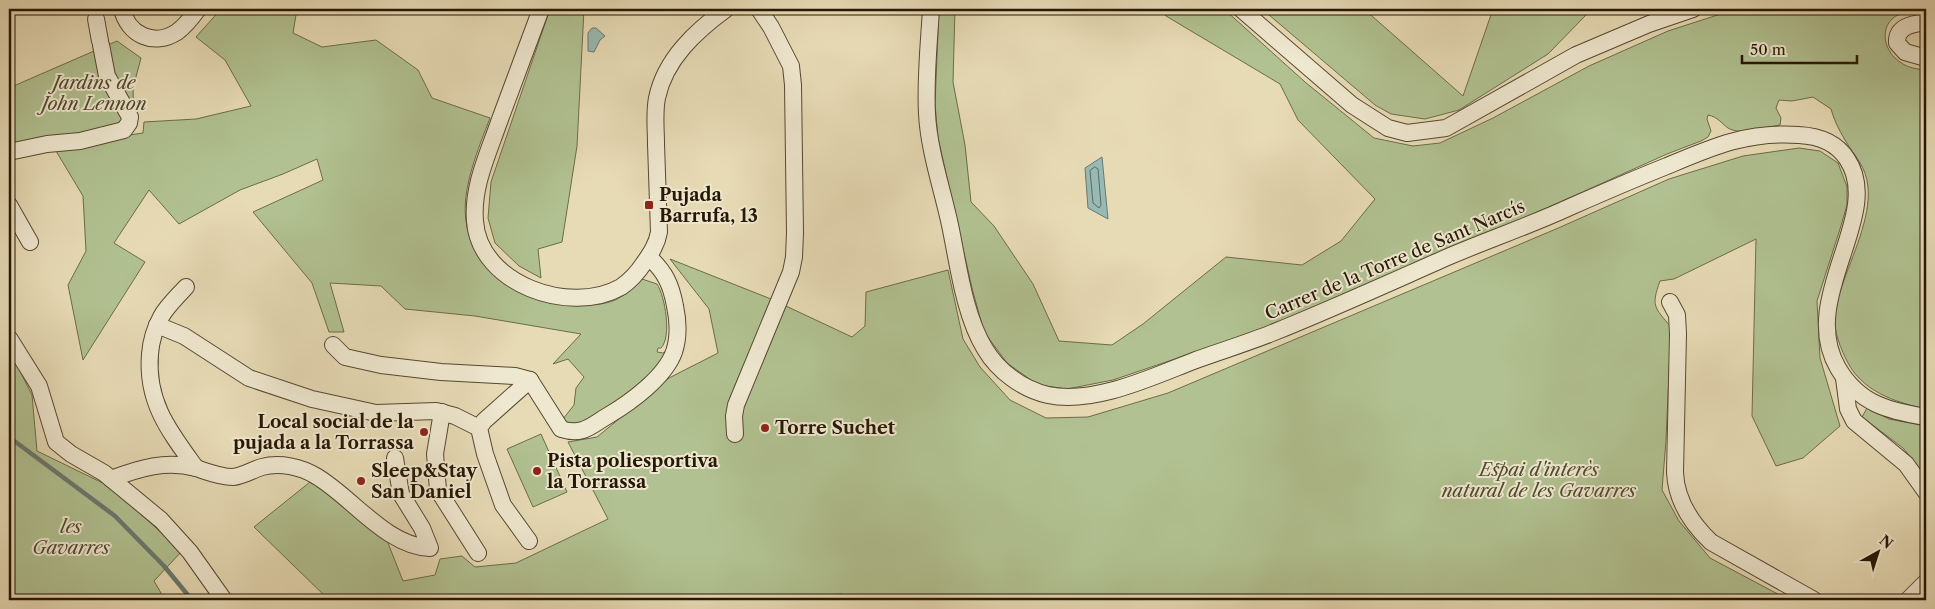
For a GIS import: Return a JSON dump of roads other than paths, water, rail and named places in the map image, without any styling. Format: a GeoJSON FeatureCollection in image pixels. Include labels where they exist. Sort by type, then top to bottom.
{"type":"FeatureCollection","features":[{"type":"Feature","properties":{"kind":"street"},"geometry":{"type":"LineString","coordinates":[[122,9],[133,29],[140,36],[149,39],[162,38],[176,32],[198,9]]}},
{"type":"Feature","properties":{"kind":"street"},"geometry":{"type":"LineString","coordinates":[[541,9],[477,184],[474,221],[480,243],[486,254],[516,282],[563,297],[601,295],[621,287],[637,274],[657,243],[656,114],[659,88],[665,74],[680,50],[700,30],[726,9]]}},
{"type":"Feature","properties":{"kind":"street"},"geometry":{"type":"LineString","coordinates":[[735,434],[734,416],[736,405],[791,272],[795,245],[793,85],[791,66],[759,9]]}},
{"type":"Feature","properties":{"kind":"street","name":"Carrer de la Torre de Sant Narcís"},"geometry":{"type":"LineString","coordinates":[[931,9],[927,96],[929,133],[961,278],[974,327],[984,347],[997,366],[1012,378],[1031,389],[1049,395],[1068,397],[1090,395],[1124,386],[1270,334],[1482,242],[1541,220],[1708,148],[1744,138],[1797,134],[1823,139],[1835,145],[1850,163],[1857,182],[1858,201],[1827,315],[1827,336],[1833,359],[1844,378],[1866,399],[1884,409],[1926,418]]}},
{"type":"Feature","properties":{"kind":"street"},"geometry":{"type":"LineString","coordinates":[[1241,9],[1352,105],[1388,128],[1407,133],[1446,128],[1576,55],[1649,24],[1693,9]]}},
{"type":"Feature","properties":{"kind":"street"},"geometry":{"type":"LineString","coordinates":[[9,152],[47,144],[80,141],[124,130],[129,123],[130,117],[107,76],[96,19]]}},
{"type":"Feature","properties":{"kind":"street"},"geometry":{"type":"LineString","coordinates":[[1926,22],[1902,29],[1896,36],[1896,43],[1905,52],[1926,58]]}},
{"type":"Feature","properties":{"kind":"street"},"geometry":{"type":"LineString","coordinates":[[9,205],[30,242]]}},
{"type":"Feature","properties":{"kind":"street"},"geometry":{"type":"LineString","coordinates":[[333,345],[345,357],[381,365],[441,372],[516,376],[530,380],[560,429],[580,432],[620,408],[651,383],[674,352],[677,331],[674,301],[667,277],[648,257]]}},
{"type":"Feature","properties":{"kind":"street"},"geometry":{"type":"LineString","coordinates":[[186,287],[162,315],[157,325],[151,345],[149,369],[151,389],[157,406],[174,437],[196,468]]}},
{"type":"Feature","properties":{"kind":"street"},"geometry":{"type":"LineString","coordinates":[[1670,302],[1677,315],[1678,334],[1675,472],[1679,497],[1700,532],[1711,542],[1814,600]]}},
{"type":"Feature","properties":{"kind":"street"},"geometry":{"type":"LineString","coordinates":[[157,325],[184,336],[249,378],[312,399],[376,413],[427,410],[442,412],[480,428]]}},
{"type":"Feature","properties":{"kind":"street"},"geometry":{"type":"LineString","coordinates":[[9,338],[39,386],[56,442],[71,454],[111,479],[151,511],[199,564],[224,600]]}},
{"type":"Feature","properties":{"kind":"street"},"geometry":{"type":"LineString","coordinates":[[1844,378],[1848,409],[1854,421],[1906,464],[1926,492]]}},
{"type":"Feature","properties":{"kind":"street"},"geometry":{"type":"LineString","coordinates":[[528,541],[503,504],[486,454],[480,428],[484,421],[530,380]]}},
{"type":"Feature","properties":{"kind":"street"},"geometry":{"type":"LineString","coordinates":[[442,412],[435,454],[438,490],[478,553]]}},
{"type":"Feature","properties":{"kind":"street"},"geometry":{"type":"LineString","coordinates":[[111,479],[153,465],[175,464],[196,468],[215,475],[234,477],[263,467],[296,467],[331,486],[385,530],[418,548],[430,548],[422,528],[401,494],[395,458]]}},
{"type":"Feature","properties":{"kind":"street"},"geometry":{"type":"LineString","coordinates":[[1908,600],[1926,582]]}},
{"type":"Feature","properties":{"kind":"water"},"geometry":{"type":"Polygon","coordinates":[[[592,28],[596,28],[605,36],[600,40],[594,52],[588,51],[588,33],[592,28]]]}},
{"type":"Feature","properties":{"kind":"water"},"geometry":{"type":"Polygon","coordinates":[[[1102,157],[1108,219],[1088,208],[1085,168],[1102,157]]]}},
{"type":"Feature","properties":{"kind":"waterway"},"geometry":{"type":"LineString","coordinates":[[9,437],[115,516],[164,566],[192,600]]}},
{"type":"Feature","properties":{"kind":"place","name":"Pujada Barrufa, 13"},"geometry":{"type":"Point","coordinates":[649,205]}},
{"type":"Feature","properties":{"kind":"place","name":"Torre Suchet"},"geometry":{"type":"Point","coordinates":[765,428]}},
{"type":"Feature","properties":{"kind":"place","name":"Local social de la pujada a la Torrassa"},"geometry":{"type":"Point","coordinates":[424,432]}},
{"type":"Feature","properties":{"kind":"place","name":"Pista poliesportiva la Torrassa"},"geometry":{"type":"Point","coordinates":[537,471]}},
{"type":"Feature","properties":{"kind":"place","name":"Sleep&Stay San Daniel"},"geometry":{"type":"Point","coordinates":[361,481]}},
{"type":"Feature","properties":{"kind":"park label","name":"Jardins de John Lennon"},"geometry":{"type":"Point","coordinates":[94,94]}},
{"type":"Feature","properties":{"kind":"park label","name":"Espai d'interès natural de les Gavarres"},"geometry":{"type":"Point","coordinates":[1539,480]}},
{"type":"Feature","properties":{"kind":"park label","name":"les Gavarres"},"geometry":{"type":"Point","coordinates":[71,537]}}]}
